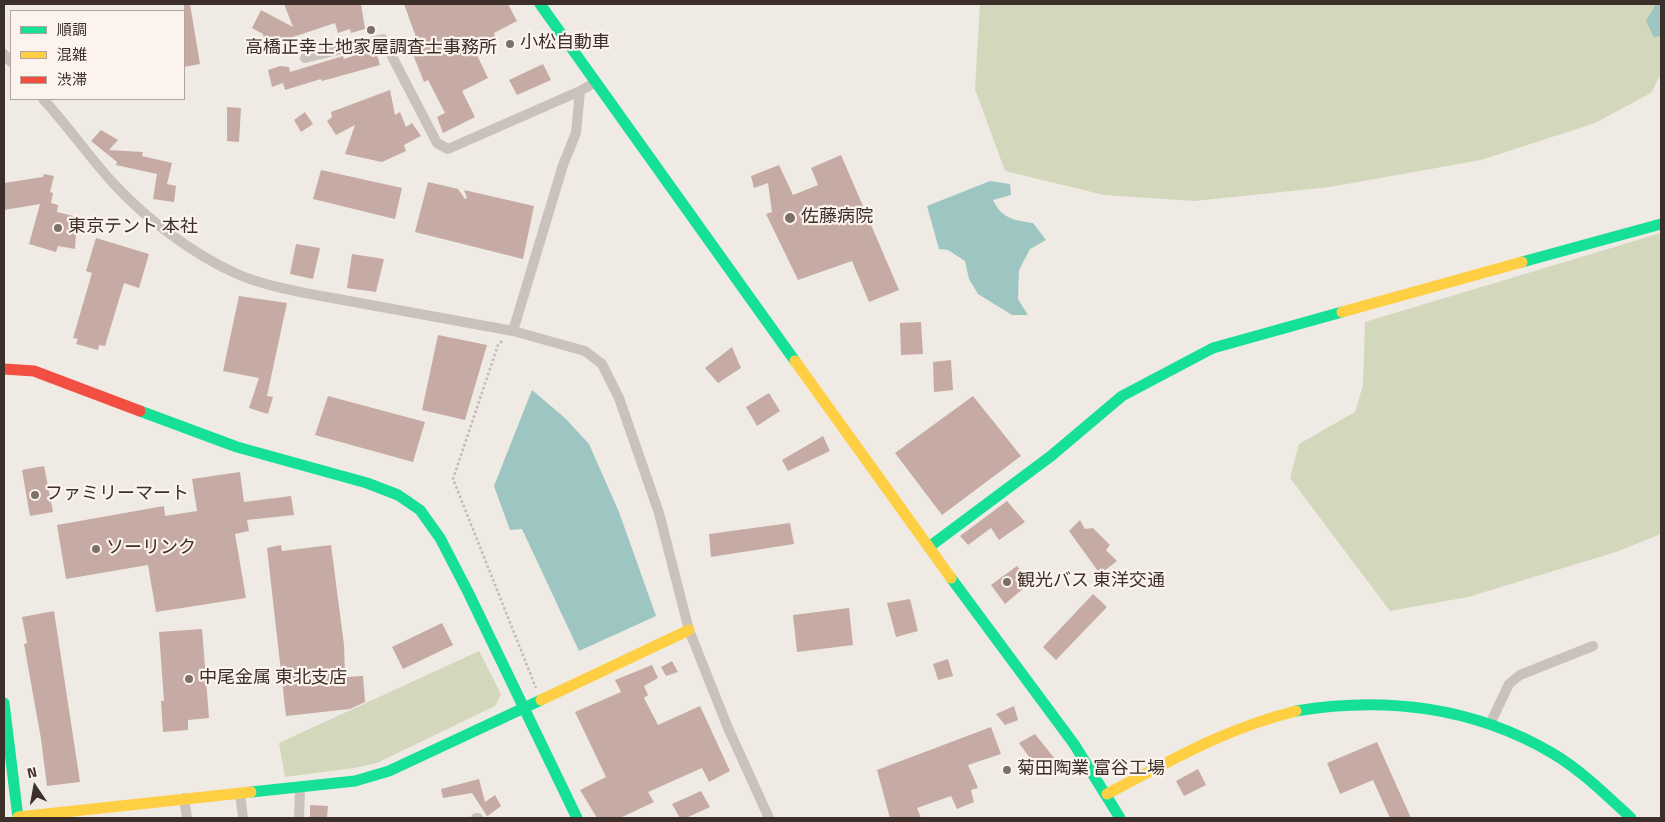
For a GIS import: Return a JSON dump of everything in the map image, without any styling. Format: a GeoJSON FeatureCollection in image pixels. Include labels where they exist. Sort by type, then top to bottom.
{"type":"FeatureCollection","features":[{"type":"Feature","properties":{"kind":"main road"},"geometry":{"type":"LineString","coordinates":[[540,4],[929,547],[1063,729],[1107,794],[1120,818]]}},
{"type":"Feature","properties":{"kind":"main road"},"geometry":{"type":"LineString","coordinates":[[929,547],[1051,456],[1122,396],[1213,348],[1661,224]]}},
{"type":"Feature","properties":{"kind":"main road"},"geometry":{"type":"LineString","coordinates":[[4,369],[34,371],[237,447],[367,483],[398,495],[420,510],[440,538],[577,818]]}},
{"type":"Feature","properties":{"kind":"main road"},"geometry":{"type":"LineString","coordinates":[[4,703],[18,818],[117,805],[300,788],[356,780],[389,771],[689,630]]}},
{"type":"Feature","properties":{"kind":"main road"},"geometry":{"type":"LineString","coordinates":[[1107,794],[1222,735],[1259,720],[1307,708],[1353,702],[1398,703],[1443,710],[1490,724],[1552,754],[1596,785],[1631,818]]}},
{"type":"Feature","properties":{"kind":"street"},"geometry":{"type":"LineString","coordinates":[[305,58],[383,39],[437,142],[448,149],[580,91],[596,82]]}},
{"type":"Feature","properties":{"kind":"street"},"geometry":{"type":"LineString","coordinates":[[512,331],[555,198],[563,165],[576,133],[580,91]]}},
{"type":"Feature","properties":{"kind":"street"},"geometry":{"type":"LineString","coordinates":[[45,100],[115,185],[182,242],[210,261],[236,274],[266,284],[305,293],[512,331],[585,351],[602,364],[620,398],[659,513],[689,630],[728,728],[769,818]]}},
{"type":"Feature","properties":{"kind":"street"},"geometry":{"type":"LineString","coordinates":[[1490,724],[1509,684],[1520,675],[1593,646]]}},
{"type":"Feature","properties":{"kind":"street"},"geometry":{"type":"LineString","coordinates":[[299,818],[300,788]]}},
{"type":"Feature","properties":{"kind":"street"},"geometry":{"type":"LineString","coordinates":[[240,793],[242,818]]}},
{"type":"Feature","properties":{"kind":"street"},"geometry":{"type":"LineString","coordinates":[[184,798],[187,818]]}},
{"type":"Feature","properties":{"kind":"street"},"geometry":{"type":"LineString","coordinates":[[117,805],[117,818]]}},
{"type":"Feature","properties":{"kind":"path"},"geometry":{"type":"LineString","coordinates":[[512,331],[498,345],[453,479],[541,701]]}},
{"type":"Feature","properties":{"kind":"green space"},"geometry":{"type":"Polygon","coordinates":[[[980,4],[1661,4],[1661,74],[1651,93],[1595,123],[1481,160],[1330,187],[1194,201],[1104,195],[1005,171],[975,89],[980,4]]]}},
{"type":"Feature","properties":{"kind":"green space"},"geometry":{"type":"Polygon","coordinates":[[[1661,233],[1661,534],[1616,552],[1468,597],[1390,611],[1290,478],[1299,444],[1355,412],[1363,385],[1365,322],[1661,233]]]}},
{"type":"Feature","properties":{"kind":"green space"},"geometry":{"type":"Polygon","coordinates":[[[479,651],[501,694],[495,706],[377,763],[285,777],[279,743],[479,651]]]}},
{"type":"Feature","properties":{"kind":"water"},"geometry":{"type":"Polygon","coordinates":[[[1656,4],[1661,4],[1661,36],[1654,37],[1646,21],[1656,4]]]}},
{"type":"Feature","properties":{"kind":"water"},"geometry":{"type":"Polygon","coordinates":[[[990,181],[1010,184],[1011,195],[993,200],[1000,211],[1009,218],[1033,223],[1046,240],[1030,249],[1019,270],[1018,299],[1028,315],[1012,315],[978,294],[969,279],[965,261],[948,250],[939,249],[927,206],[990,181]]]}},
{"type":"Feature","properties":{"kind":"water"},"geometry":{"type":"Polygon","coordinates":[[[532,390],[565,418],[589,444],[619,512],[656,616],[579,651],[522,529],[510,530],[494,486],[532,390]]]}},
{"type":"Feature","properties":{"kind":"building"},"geometry":{"type":"Polygon","coordinates":[[[190,4],[200,64],[185,67],[185,10],[184,5],[190,4]]]}},
{"type":"Feature","properties":{"kind":"building"},"geometry":{"type":"Polygon","coordinates":[[[284,4],[361,4],[365,29],[351,33],[350,29],[338,33],[335,23],[290,38],[291,40],[266,46],[263,34],[252,28],[261,10],[293,27],[284,4]]]}},
{"type":"Feature","properties":{"kind":"building"},"geometry":{"type":"Polygon","coordinates":[[[404,4],[508,4],[517,21],[494,33],[496,39],[474,49],[488,78],[462,91],[475,117],[443,133],[437,117],[445,113],[428,80],[424,82],[412,52],[420,48],[404,4]]]}},
{"type":"Feature","properties":{"kind":"building"},"geometry":{"type":"Polygon","coordinates":[[[375,48],[380,65],[285,90],[283,83],[272,87],[268,70],[280,66],[289,67],[290,72],[343,56],[344,59],[375,48]]]}},
{"type":"Feature","properties":{"kind":"building"},"geometry":{"type":"Polygon","coordinates":[[[543,64],[551,80],[517,95],[509,80],[543,64]]]}},
{"type":"Feature","properties":{"kind":"building"},"geometry":{"type":"Polygon","coordinates":[[[390,90],[395,115],[400,112],[406,127],[412,123],[421,136],[404,145],[406,151],[382,162],[345,154],[355,125],[336,135],[327,121],[332,117],[331,112],[390,90]]]}},
{"type":"Feature","properties":{"kind":"building"},"geometry":{"type":"Polygon","coordinates":[[[227,107],[241,108],[239,142],[227,141],[227,107]]]}},
{"type":"Feature","properties":{"kind":"building"},"geometry":{"type":"Polygon","coordinates":[[[305,112],[313,124],[301,132],[294,120],[305,112]]]}},
{"type":"Feature","properties":{"kind":"building"},"geometry":{"type":"Polygon","coordinates":[[[101,130],[118,140],[109,150],[143,152],[142,156],[172,163],[167,184],[176,186],[174,202],[153,199],[157,174],[116,165],[117,162],[91,141],[101,130]]]}},
{"type":"Feature","properties":{"kind":"building"},"geometry":{"type":"Polygon","coordinates":[[[841,155],[899,290],[869,302],[852,261],[798,280],[766,214],[772,212],[768,183],[754,188],[751,176],[779,165],[793,195],[818,185],[811,168],[841,155]]]}},
{"type":"Feature","properties":{"kind":"building"},"geometry":{"type":"Polygon","coordinates":[[[321,170],[402,188],[395,219],[313,199],[321,170]]]}},
{"type":"Feature","properties":{"kind":"building"},"geometry":{"type":"Polygon","coordinates":[[[44,174],[54,176],[50,192],[53,193],[51,203],[58,205],[57,212],[77,217],[75,249],[58,246],[56,252],[29,244],[40,204],[4,210],[4,183],[43,177],[44,174]]]}},
{"type":"Feature","properties":{"kind":"building"},"geometry":{"type":"Polygon","coordinates":[[[428,182],[458,189],[465,199],[467,198],[464,190],[534,206],[523,259],[415,232],[428,182]]]}},
{"type":"Feature","properties":{"kind":"building"},"geometry":{"type":"Polygon","coordinates":[[[96,238],[149,254],[139,288],[124,283],[105,346],[99,345],[98,350],[76,344],[78,339],[73,338],[92,273],[86,271],[96,238]]]}},
{"type":"Feature","properties":{"kind":"building"},"geometry":{"type":"Polygon","coordinates":[[[296,244],[320,248],[313,279],[290,274],[296,244]]]}},
{"type":"Feature","properties":{"kind":"building"},"geometry":{"type":"Polygon","coordinates":[[[352,254],[384,259],[376,292],[347,288],[352,254]]]}},
{"type":"Feature","properties":{"kind":"building"},"geometry":{"type":"Polygon","coordinates":[[[239,296],[287,303],[267,396],[273,397],[268,414],[249,408],[259,378],[223,371],[239,296]]]}},
{"type":"Feature","properties":{"kind":"building"},"geometry":{"type":"Polygon","coordinates":[[[921,322],[923,354],[901,355],[900,323],[921,322]]]}},
{"type":"Feature","properties":{"kind":"building"},"geometry":{"type":"Polygon","coordinates":[[[438,335],[487,345],[465,420],[422,410],[438,335]]]}},
{"type":"Feature","properties":{"kind":"building"},"geometry":{"type":"Polygon","coordinates":[[[732,347],[741,368],[718,383],[705,368],[732,347]]]}},
{"type":"Feature","properties":{"kind":"building"},"geometry":{"type":"Polygon","coordinates":[[[951,360],[953,390],[934,392],[933,362],[951,360]]]}},
{"type":"Feature","properties":{"kind":"building"},"geometry":{"type":"Polygon","coordinates":[[[769,393],[780,411],[757,426],[746,407],[769,393]]]}},
{"type":"Feature","properties":{"kind":"building"},"geometry":{"type":"Polygon","coordinates":[[[328,396],[425,422],[413,462],[315,435],[328,396]]]}},
{"type":"Feature","properties":{"kind":"building"},"geometry":{"type":"Polygon","coordinates":[[[973,396],[1021,456],[942,515],[895,453],[973,396]]]}},
{"type":"Feature","properties":{"kind":"building"},"geometry":{"type":"Polygon","coordinates":[[[823,436],[830,451],[788,471],[782,460],[823,436]]]}},
{"type":"Feature","properties":{"kind":"building"},"geometry":{"type":"Polygon","coordinates":[[[44,466],[53,512],[30,516],[22,470],[44,466]]]}},
{"type":"Feature","properties":{"kind":"building"},"geometry":{"type":"Polygon","coordinates":[[[240,472],[244,502],[291,496],[294,515],[247,520],[249,531],[235,534],[246,598],[156,612],[148,565],[66,579],[57,525],[164,506],[165,516],[197,511],[192,479],[240,472]]]}},
{"type":"Feature","properties":{"kind":"building"},"geometry":{"type":"Polygon","coordinates":[[[1007,501],[1025,522],[999,540],[991,528],[968,545],[960,536],[1007,501]]]}},
{"type":"Feature","properties":{"kind":"building"},"geometry":{"type":"Polygon","coordinates":[[[1080,520],[1085,529],[1093,528],[1110,545],[1106,550],[1117,561],[1100,574],[1069,531],[1080,520]]]}},
{"type":"Feature","properties":{"kind":"building"},"geometry":{"type":"Polygon","coordinates":[[[790,523],[794,544],[711,557],[709,534],[790,523]]]}},
{"type":"Feature","properties":{"kind":"building"},"geometry":{"type":"Polygon","coordinates":[[[281,545],[282,551],[331,545],[344,645],[345,677],[363,676],[365,702],[350,709],[286,716],[267,548],[281,545]]]}},
{"type":"Feature","properties":{"kind":"building"},"geometry":{"type":"Polygon","coordinates":[[[1017,566],[1031,582],[1005,604],[991,585],[1017,566]]]}},
{"type":"Feature","properties":{"kind":"building"},"geometry":{"type":"Polygon","coordinates":[[[1093,594],[1107,607],[1056,660],[1043,647],[1093,594]]]}},
{"type":"Feature","properties":{"kind":"building"},"geometry":{"type":"Polygon","coordinates":[[[910,599],[918,631],[896,637],[887,603],[910,599]]]}},
{"type":"Feature","properties":{"kind":"building"},"geometry":{"type":"Polygon","coordinates":[[[849,608],[853,645],[797,652],[793,615],[849,608]]]}},
{"type":"Feature","properties":{"kind":"building"},"geometry":{"type":"Polygon","coordinates":[[[54,611],[80,782],[47,786],[41,739],[24,644],[27,643],[22,617],[54,611]]]}},
{"type":"Feature","properties":{"kind":"building"},"geometry":{"type":"Polygon","coordinates":[[[442,623],[453,645],[403,669],[392,647],[442,623]]]}},
{"type":"Feature","properties":{"kind":"building"},"geometry":{"type":"Polygon","coordinates":[[[202,629],[209,718],[188,720],[188,730],[163,732],[161,701],[164,701],[159,632],[202,629]]]}},
{"type":"Feature","properties":{"kind":"building"},"geometry":{"type":"Polygon","coordinates":[[[948,659],[953,676],[938,680],[933,664],[948,659]]]}},
{"type":"Feature","properties":{"kind":"building"},"geometry":{"type":"Polygon","coordinates":[[[672,661],[678,672],[666,676],[661,667],[672,661]]]}},
{"type":"Feature","properties":{"kind":"building"},"geometry":{"type":"Polygon","coordinates":[[[652,665],[658,678],[644,686],[648,695],[644,698],[658,725],[700,706],[730,771],[709,782],[702,768],[648,792],[654,802],[620,818],[597,818],[580,790],[606,777],[575,712],[621,692],[615,680],[652,665]]]}},
{"type":"Feature","properties":{"kind":"building"},"geometry":{"type":"Polygon","coordinates":[[[1014,706],[1018,720],[1005,725],[996,714],[1014,706]]]}},
{"type":"Feature","properties":{"kind":"building"},"geometry":{"type":"Polygon","coordinates":[[[991,727],[1001,754],[968,765],[978,788],[971,790],[974,802],[957,809],[951,796],[917,808],[921,818],[890,818],[877,770],[991,727]]]}},
{"type":"Feature","properties":{"kind":"building"},"geometry":{"type":"Polygon","coordinates":[[[1035,734],[1055,759],[1038,769],[1019,743],[1035,734]]]}},
{"type":"Feature","properties":{"kind":"building"},"geometry":{"type":"Polygon","coordinates":[[[1377,742],[1411,818],[1390,818],[1373,780],[1340,794],[1327,763],[1377,742]]]}},
{"type":"Feature","properties":{"kind":"building"},"geometry":{"type":"Polygon","coordinates":[[[1198,769],[1206,785],[1184,796],[1176,781],[1198,769]]]}},
{"type":"Feature","properties":{"kind":"building"},"geometry":{"type":"Polygon","coordinates":[[[479,779],[485,802],[495,795],[501,806],[489,815],[487,816],[472,793],[443,798],[441,789],[479,779]]]}},
{"type":"Feature","properties":{"kind":"building"},"geometry":{"type":"Polygon","coordinates":[[[701,791],[710,807],[686,818],[680,818],[672,804],[701,791]]]}},
{"type":"Feature","properties":{"kind":"building"},"geometry":{"type":"Polygon","coordinates":[[[310,805],[328,806],[327,818],[310,818],[310,805]]]}},
{"type":"Feature","properties":{"kind":"traffic: fast"},"geometry":{"type":"LineString","coordinates":[[540,4],[795,361]]}},
{"type":"Feature","properties":{"kind":"traffic: fast"},"geometry":{"type":"LineString","coordinates":[[1522,262],[1661,224]]}},
{"type":"Feature","properties":{"kind":"traffic: fast"},"geometry":{"type":"LineString","coordinates":[[929,547],[1051,456],[1122,396],[1213,348],[1342,312]]}},
{"type":"Feature","properties":{"kind":"traffic: fast"},"geometry":{"type":"LineString","coordinates":[[140,411],[237,447],[367,483],[398,495],[420,510],[440,538],[468,592],[577,818]]}},
{"type":"Feature","properties":{"kind":"traffic: fast"},"geometry":{"type":"LineString","coordinates":[[951,578],[1074,744],[1120,818]]}},
{"type":"Feature","properties":{"kind":"traffic: fast"},"geometry":{"type":"LineString","coordinates":[[251,792],[355,781],[389,771],[541,700]]}},
{"type":"Feature","properties":{"kind":"traffic: fast"},"geometry":{"type":"LineString","coordinates":[[4,703],[18,818]]}},
{"type":"Feature","properties":{"kind":"traffic: fast"},"geometry":{"type":"LineString","coordinates":[[1296,711],[1363,705],[1396,706],[1428,709],[1492,725],[1522,737],[1563,760],[1593,783],[1631,818]]}},
{"type":"Feature","properties":{"kind":"traffic: slow"},"geometry":{"type":"LineString","coordinates":[[1342,312],[1522,262]]}},
{"type":"Feature","properties":{"kind":"traffic: slow"},"geometry":{"type":"LineString","coordinates":[[795,361],[951,578]]}},
{"type":"Feature","properties":{"kind":"traffic: slow"},"geometry":{"type":"LineString","coordinates":[[541,700],[689,630]]}},
{"type":"Feature","properties":{"kind":"traffic: slow"},"geometry":{"type":"LineString","coordinates":[[1107,794],[1199,746],[1245,727],[1296,711]]}},
{"type":"Feature","properties":{"kind":"traffic: slow"},"geometry":{"type":"LineString","coordinates":[[18,817],[251,792]]}},
{"type":"Feature","properties":{"kind":"traffic: jam"},"geometry":{"type":"LineString","coordinates":[[4,369],[34,371],[140,411]]}},
{"type":"Feature","properties":{"kind":"place","name":"高橋正幸土地家屋調査士事務所"},"geometry":{"type":"Point","coordinates":[371,30]}},
{"type":"Feature","properties":{"kind":"place","name":"小松自動車"},"geometry":{"type":"Point","coordinates":[510,44]}},
{"type":"Feature","properties":{"kind":"place","name":"佐藤病院"},"geometry":{"type":"Point","coordinates":[790,218]}},
{"type":"Feature","properties":{"kind":"place","name":"東京テント 本社"},"geometry":{"type":"Point","coordinates":[58,228]}},
{"type":"Feature","properties":{"kind":"place","name":"ファミリーマート"},"geometry":{"type":"Point","coordinates":[35,495]}},
{"type":"Feature","properties":{"kind":"place","name":"ソーリンク"},"geometry":{"type":"Point","coordinates":[96,549]}},
{"type":"Feature","properties":{"kind":"place","name":"観光バス 東洋交通"},"geometry":{"type":"Point","coordinates":[1007,582]}},
{"type":"Feature","properties":{"kind":"place","name":"中尾金属 東北支店"},"geometry":{"type":"Point","coordinates":[189,679]}},
{"type":"Feature","properties":{"kind":"place","name":"菊田陶業 富谷工場"},"geometry":{"type":"Point","coordinates":[1007,770]}}]}
